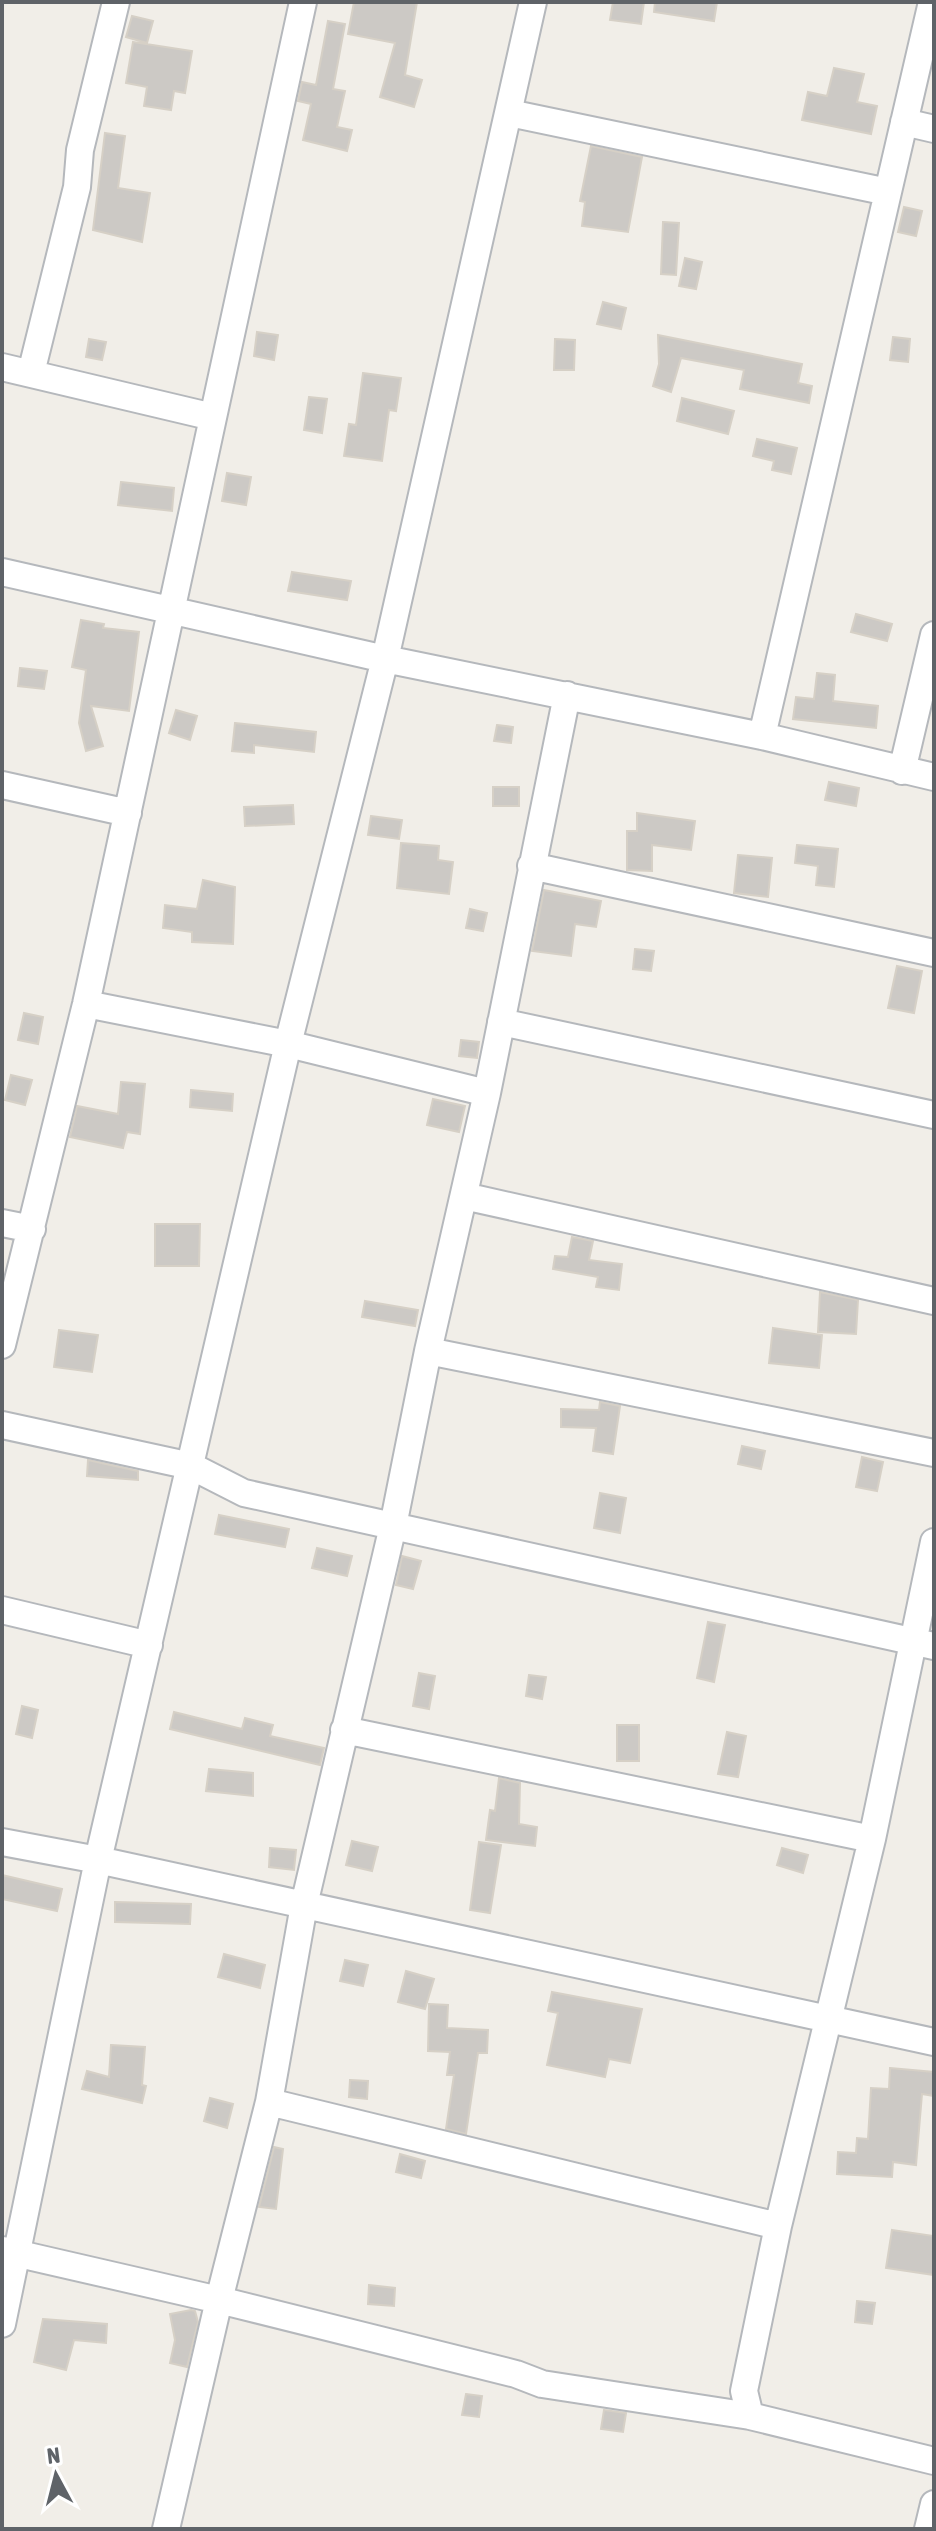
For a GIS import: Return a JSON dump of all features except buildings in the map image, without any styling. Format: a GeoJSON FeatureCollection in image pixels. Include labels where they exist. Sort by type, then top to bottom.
{"type":"FeatureCollection","features":[{"type":"Feature","properties":{"kind":"street"},"geometry":{"type":"LineString","coordinates":[[31,373],[77,187],[80,150],[116,2]]}},
{"type":"Feature","properties":{"kind":"street"},"geometry":{"type":"LineString","coordinates":[[2,1345],[86,1004],[303,2]]}},
{"type":"Feature","properties":{"kind":"street"},"geometry":{"type":"LineString","coordinates":[[2,2324],[9,2252],[98,1860],[288,1044],[385,659],[533,2]]}},
{"type":"Feature","properties":{"kind":"street"},"geometry":{"type":"LineString","coordinates":[[762,736],[932,2]]}},
{"type":"Feature","properties":{"kind":"street"},"geometry":{"type":"LineString","coordinates":[[509,113],[888,192]]}},
{"type":"Feature","properties":{"kind":"street"},"geometry":{"type":"LineString","coordinates":[[904,122],[934,129]]}},
{"type":"Feature","properties":{"kind":"street"},"geometry":{"type":"LineString","coordinates":[[2,367],[213,417]]}},
{"type":"Feature","properties":{"kind":"street"},"geometry":{"type":"LineString","coordinates":[[2,572],[385,659],[762,736],[934,777]]}},
{"type":"Feature","properties":{"kind":"street"},"geometry":{"type":"LineString","coordinates":[[902,771],[934,635]]}},
{"type":"Feature","properties":{"kind":"street"},"geometry":{"type":"LineString","coordinates":[[166,2529],[269,2102],[304,1905],[393,1526],[428,1351],[487,1093],[567,695]]}},
{"type":"Feature","properties":{"kind":"street"},"geometry":{"type":"LineString","coordinates":[[2,785],[128,813]]}},
{"type":"Feature","properties":{"kind":"street"},"geometry":{"type":"LineString","coordinates":[[531,866],[934,953]]}},
{"type":"Feature","properties":{"kind":"street"},"geometry":{"type":"LineString","coordinates":[[86,1004],[288,1044],[487,1093]]}},
{"type":"Feature","properties":{"kind":"street"},"geometry":{"type":"LineString","coordinates":[[501,1022],[934,1115]]}},
{"type":"Feature","properties":{"kind":"street"},"geometry":{"type":"LineString","coordinates":[[464,1196],[934,1301]]}},
{"type":"Feature","properties":{"kind":"street"},"geometry":{"type":"LineString","coordinates":[[2,1223],[32,1229]]}},
{"type":"Feature","properties":{"kind":"street"},"geometry":{"type":"LineString","coordinates":[[428,1351],[934,1453]]}},
{"type":"Feature","properties":{"kind":"street"},"geometry":{"type":"LineString","coordinates":[[2,1425],[191,1466],[244,1493],[923,1643]]}},
{"type":"Feature","properties":{"kind":"street"},"geometry":{"type":"LineString","coordinates":[[750,2416],[744,2391],[778,2226],[923,1643],[934,1542]]}},
{"type":"Feature","properties":{"kind":"street"},"geometry":{"type":"LineString","coordinates":[[2,1610],[149,1645]]}},
{"type":"Feature","properties":{"kind":"street"},"geometry":{"type":"LineString","coordinates":[[344,1730],[872,1839]]}},
{"type":"Feature","properties":{"kind":"street"},"geometry":{"type":"LineString","coordinates":[[2,1842],[98,1860],[934,2042]]}},
{"type":"Feature","properties":{"kind":"street"},"geometry":{"type":"LineString","coordinates":[[269,2102],[778,2226]]}},
{"type":"Feature","properties":{"kind":"street"},"geometry":{"type":"LineString","coordinates":[[9,2252],[219,2300],[516,2374],[542,2384],[750,2416],[934,2461]]}},
{"type":"Feature","properties":{"kind":"street"},"geometry":{"type":"LineString","coordinates":[[928,2529],[934,2504]]}}]}
